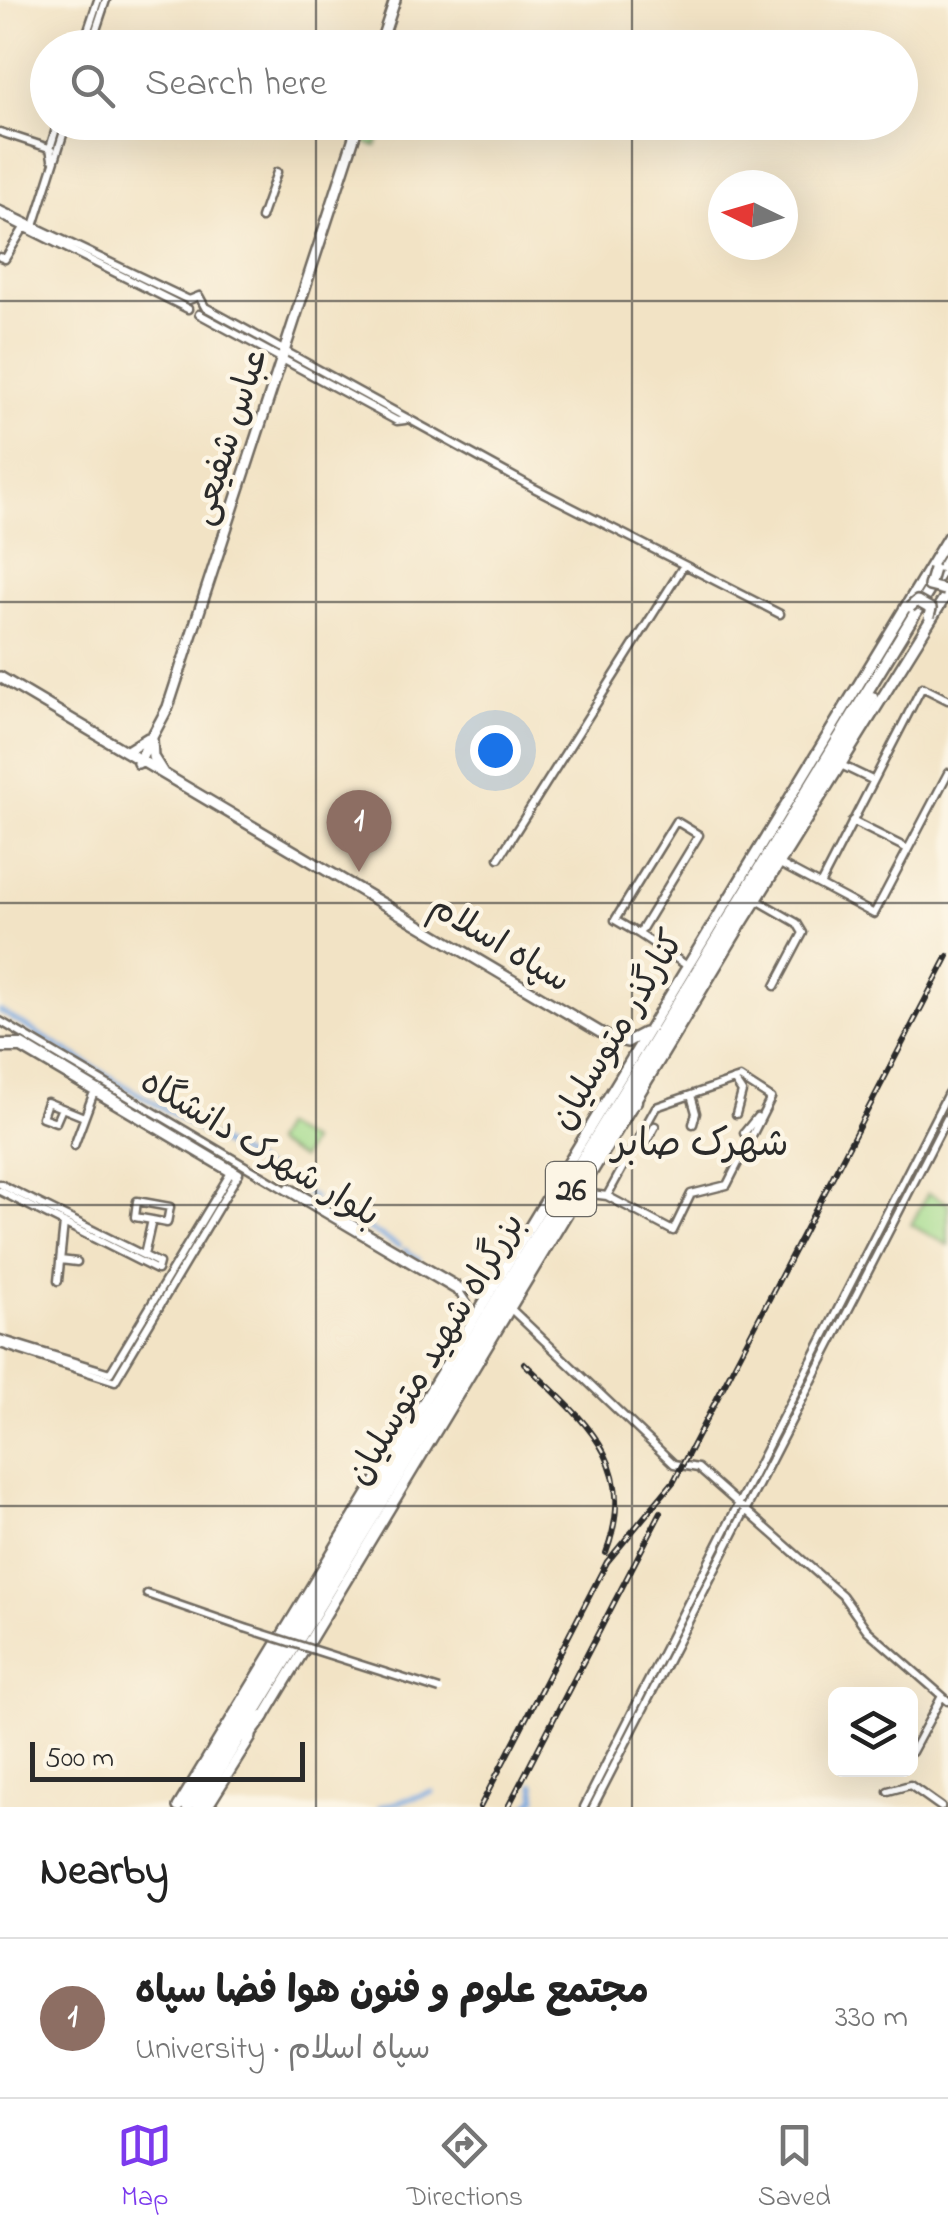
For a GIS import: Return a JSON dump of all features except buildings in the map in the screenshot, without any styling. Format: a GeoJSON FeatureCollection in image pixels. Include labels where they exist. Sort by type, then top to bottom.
{"type":"FeatureCollection","features":[{"type":"Feature","properties":{"kind":"highway","name":"بزرگراه شهید متوسلیان"},"geometry":{"type":"LineString","coordinates":[[181,1806],[232,1733],[783,823],[948,560]]}},
{"type":"Feature","properties":{"kind":"highway","name":"بزرگراه شهید متوسلیان"},"geometry":{"type":"LineString","coordinates":[[202,1805],[948,572]]}},
{"type":"Feature","properties":{"kind":"highway"},"geometry":{"type":"LineString","coordinates":[[803,824],[828,770]]}},
{"type":"Feature","properties":{"kind":"highway"},"geometry":{"type":"LineString","coordinates":[[735,886],[783,823]]}},
{"type":"Feature","properties":{"kind":"highway"},"geometry":{"type":"LineString","coordinates":[[584,1169],[636,1100]]}},
{"type":"Feature","properties":{"kind":"highway"},"geometry":{"type":"LineString","coordinates":[[302,1654],[345,1566]]}},
{"type":"Feature","properties":{"kind":"highway"},"geometry":{"type":"LineString","coordinates":[[202,1805],[264,1716]]}},
{"type":"Feature","properties":{"kind":"main road"},"geometry":{"type":"LineString","coordinates":[[387,30],[397,0]]}},
{"type":"Feature","properties":{"kind":"main road","name":"عباس شفیعی"},"geometry":{"type":"LineString","coordinates":[[136,758],[168,707],[351,140]]}},
{"type":"Feature","properties":{"kind":"main road","name":"کنارگذر متوسلیان"},"geometry":{"type":"LineString","coordinates":[[181,1806],[948,537]]}},
{"type":"Feature","properties":{"kind":"main road"},"geometry":{"type":"LineString","coordinates":[[947,589],[934,591],[928,584],[948,547]]}},
{"type":"Feature","properties":{"kind":"main road","name":"کنارگذر متوسلیان"},"geometry":{"type":"LineString","coordinates":[[264,1716],[947,589]]}},
{"type":"Feature","properties":{"kind":"main road"},"geometry":{"type":"LineString","coordinates":[[860,735],[929,616],[931,609],[926,603],[917,601],[910,607],[862,684]]}},
{"type":"Feature","properties":{"kind":"main road","name":"سپاه اسلام"},"geometry":{"type":"LineString","coordinates":[[0,677],[174,782]]}},
{"type":"Feature","properties":{"kind":"main road"},"geometry":{"type":"LineString","coordinates":[[151,737],[153,757],[163,773]]}},
{"type":"Feature","properties":{"kind":"main road","name":"سپاه اسلام"},"geometry":{"type":"LineString","coordinates":[[136,758],[608,1038],[630,1060]]}},
{"type":"Feature","properties":{"kind":"main road"},"geometry":{"type":"LineString","coordinates":[[608,1038],[627,1042],[646,1032]]}},
{"type":"Feature","properties":{"kind":"main road"},"geometry":{"type":"LineString","coordinates":[[391,1474],[433,1390]]}},
{"type":"Feature","properties":{"kind":"street"},"geometry":{"type":"LineString","coordinates":[[90,30],[102,0]]}},
{"type":"Feature","properties":{"kind":"street"},"geometry":{"type":"LineString","coordinates":[[94,30],[102,0]]}},
{"type":"Feature","properties":{"kind":"street"},"geometry":{"type":"LineString","coordinates":[[0,132],[54,149]]}},
{"type":"Feature","properties":{"kind":"street"},"geometry":{"type":"LineString","coordinates":[[54,149],[55,140]]}},
{"type":"Feature","properties":{"kind":"street"},"geometry":{"type":"LineString","coordinates":[[1,256],[28,225],[58,140]]}},
{"type":"Feature","properties":{"kind":"street"},"geometry":{"type":"LineString","coordinates":[[261,218],[277,172]]}},
{"type":"Feature","properties":{"kind":"street"},"geometry":{"type":"LineString","coordinates":[[0,212],[202,310],[397,421],[406,420],[780,614]]}},
{"type":"Feature","properties":{"kind":"street"},"geometry":{"type":"LineString","coordinates":[[188,305],[200,296],[202,310]]}},
{"type":"Feature","properties":{"kind":"street"},"geometry":{"type":"LineString","coordinates":[[498,858],[684,565]]}},
{"type":"Feature","properties":{"kind":"street"},"geometry":{"type":"LineString","coordinates":[[820,885],[922,687],[948,700]]}},
{"type":"Feature","properties":{"kind":"street"},"geometry":{"type":"LineString","coordinates":[[841,765],[872,780]]}},
{"type":"Feature","properties":{"kind":"street"},"geometry":{"type":"LineString","coordinates":[[780,864],[874,914],[948,773]]}},
{"type":"Feature","properties":{"kind":"street"},"geometry":{"type":"LineString","coordinates":[[638,934],[699,836],[676,821],[616,920],[686,965]]}},
{"type":"Feature","properties":{"kind":"street"},"geometry":{"type":"LineString","coordinates":[[852,821],[908,849]]}},
{"type":"Feature","properties":{"kind":"street"},"geometry":{"type":"LineString","coordinates":[[757,900],[798,922],[803,934],[775,986]]}},
{"type":"Feature","properties":{"kind":"street","name":"بلوار شهرک دانشگاه"},"geometry":{"type":"LineString","coordinates":[[0,1018],[399,1255],[466,1300]]}},
{"type":"Feature","properties":{"kind":"street"},"geometry":{"type":"LineString","coordinates":[[0,1046],[21,1049],[96,1089],[235,1173]]}},
{"type":"Feature","properties":{"kind":"street"},"geometry":{"type":"LineString","coordinates":[[591,1194],[606,1196],[673,1231],[691,1194],[726,1185],[770,1098],[747,1079],[691,1094],[656,1107],[646,1142]]}},
{"type":"Feature","properties":{"kind":"street"},"geometry":{"type":"LineString","coordinates":[[734,1080],[742,1092],[736,1114]]}},
{"type":"Feature","properties":{"kind":"street"},"geometry":{"type":"LineString","coordinates":[[74,1146],[96,1089]]}},
{"type":"Feature","properties":{"kind":"street"},"geometry":{"type":"LineString","coordinates":[[593,1807],[948,1093]]}},
{"type":"Feature","properties":{"kind":"street"},"geometry":{"type":"LineString","coordinates":[[691,1094],[694,1124]]}},
{"type":"Feature","properties":{"kind":"street"},"geometry":{"type":"LineString","coordinates":[[62,1108],[84,1118]]}},
{"type":"Feature","properties":{"kind":"street"},"geometry":{"type":"LineString","coordinates":[[744,1132],[761,1113]]}},
{"type":"Feature","properties":{"kind":"street"},"geometry":{"type":"LineString","coordinates":[[742,1506],[824,1358],[948,1116]]}},
{"type":"Feature","properties":{"kind":"street"},"geometry":{"type":"LineString","coordinates":[[606,1196],[652,1130]]}},
{"type":"Feature","properties":{"kind":"street"},"geometry":{"type":"LineString","coordinates":[[911,1165],[920,1170]]}},
{"type":"Feature","properties":{"kind":"street"},"geometry":{"type":"LineString","coordinates":[[24,1350],[110,1372],[235,1173]]}},
{"type":"Feature","properties":{"kind":"street"},"geometry":{"type":"LineString","coordinates":[[0,1342],[114,1381],[235,1173]]}},
{"type":"Feature","properties":{"kind":"street"},"geometry":{"type":"LineString","coordinates":[[0,1188],[158,1267],[178,1260]]}},
{"type":"Feature","properties":{"kind":"street"},"geometry":{"type":"LineString","coordinates":[[137,1201],[170,1207],[167,1223],[152,1220],[135,1217],[137,1201]]}},
{"type":"Feature","properties":{"kind":"street"},"geometry":{"type":"LineString","coordinates":[[144,1255],[152,1220]]}},
{"type":"Feature","properties":{"kind":"street"},"geometry":{"type":"LineString","coordinates":[[58,1281],[70,1224]]}},
{"type":"Feature","properties":{"kind":"street"},"geometry":{"type":"LineString","coordinates":[[132,1254],[144,1255],[158,1267],[162,1287]]}},
{"type":"Feature","properties":{"kind":"street","name":"بلوار شهرک دانشگاه"},"geometry":{"type":"LineString","coordinates":[[399,1255],[474,1291]]}},
{"type":"Feature","properties":{"kind":"street"},"geometry":{"type":"LineString","coordinates":[[60,1260],[76,1262]]}},
{"type":"Feature","properties":{"kind":"street"},"geometry":{"type":"LineString","coordinates":[[468,1333],[466,1300],[477,1301],[474,1291],[498,1282]]}},
{"type":"Feature","properties":{"kind":"street"},"geometry":{"type":"LineString","coordinates":[[509,1308],[674,1464],[698,1468],[742,1506],[842,1596],[868,1630],[945,1698],[918,1742]]}},
{"type":"Feature","properties":{"kind":"street"},"geometry":{"type":"LineString","coordinates":[[815,1354],[824,1358]]}},
{"type":"Feature","properties":{"kind":"street"},"geometry":{"type":"LineString","coordinates":[[147,1594],[440,1690]]}},
{"type":"Feature","properties":{"kind":"street"},"geometry":{"type":"LineString","coordinates":[[584,1807],[624,1738]]}},
{"type":"Feature","properties":{"kind":"street"},"geometry":{"type":"LineString","coordinates":[[888,1791],[910,1785],[940,1807]]}},
{"type":"Feature","properties":{"kind":"green space"},"geometry":{"type":"Polygon","coordinates":[[[360,140],[378,140],[376,146],[360,140]]]}},
{"type":"Feature","properties":{"kind":"green space"},"geometry":{"type":"Polygon","coordinates":[[[282,1126],[310,1142],[301,1159],[273,1143],[282,1126]]]}},
{"type":"Feature","properties":{"kind":"green space"},"geometry":{"type":"Polygon","coordinates":[[[928,1193],[948,1203],[948,1245],[911,1225],[928,1193]]]}},
{"type":"Feature","properties":{"kind":"waterway"},"geometry":{"type":"LineString","coordinates":[[0,1011],[234,1151]]}},
{"type":"Feature","properties":{"kind":"waterway"},"geometry":{"type":"LineString","coordinates":[[239,1153],[314,1198]]}},
{"type":"Feature","properties":{"kind":"waterway"},"geometry":{"type":"LineString","coordinates":[[336,1211],[399,1246]]}},
{"type":"Feature","properties":{"kind":"waterway"},"geometry":{"type":"LineString","coordinates":[[405,1250],[419,1260]]}},
{"type":"Feature","properties":{"kind":"waterway"},"geometry":{"type":"LineString","coordinates":[[526,1807],[536,1798],[534,1784]]}},
{"type":"Feature","properties":{"kind":"waterway"},"geometry":{"type":"LineString","coordinates":[[405,1800],[433,1792]]}},
{"type":"Feature","properties":{"kind":"waterway"},"geometry":{"type":"LineString","coordinates":[[380,1807],[402,1801]]}},
{"type":"Feature","properties":{"kind":"railway"},"geometry":{"type":"LineString","coordinates":[[480,1807],[607,1562],[674,1481],[948,956]]}},
{"type":"Feature","properties":{"kind":"railway"},"geometry":{"type":"LineString","coordinates":[[524,1363],[585,1425],[611,1468],[616,1493],[615,1521],[606,1553]]}},
{"type":"Feature","properties":{"kind":"railway"},"geometry":{"type":"LineString","coordinates":[[508,1807],[661,1512]]}},
{"type":"Feature","properties":{"kind":"place","name":"مجتمع علوم و فنون هوا فضا سپاه"},"geometry":{"type":"Point","coordinates":[359,872]}},
{"type":"Feature","properties":{"kind":"district","name":"شهرک صابر"},"geometry":{"type":"Point","coordinates":[700,1142]}}]}
